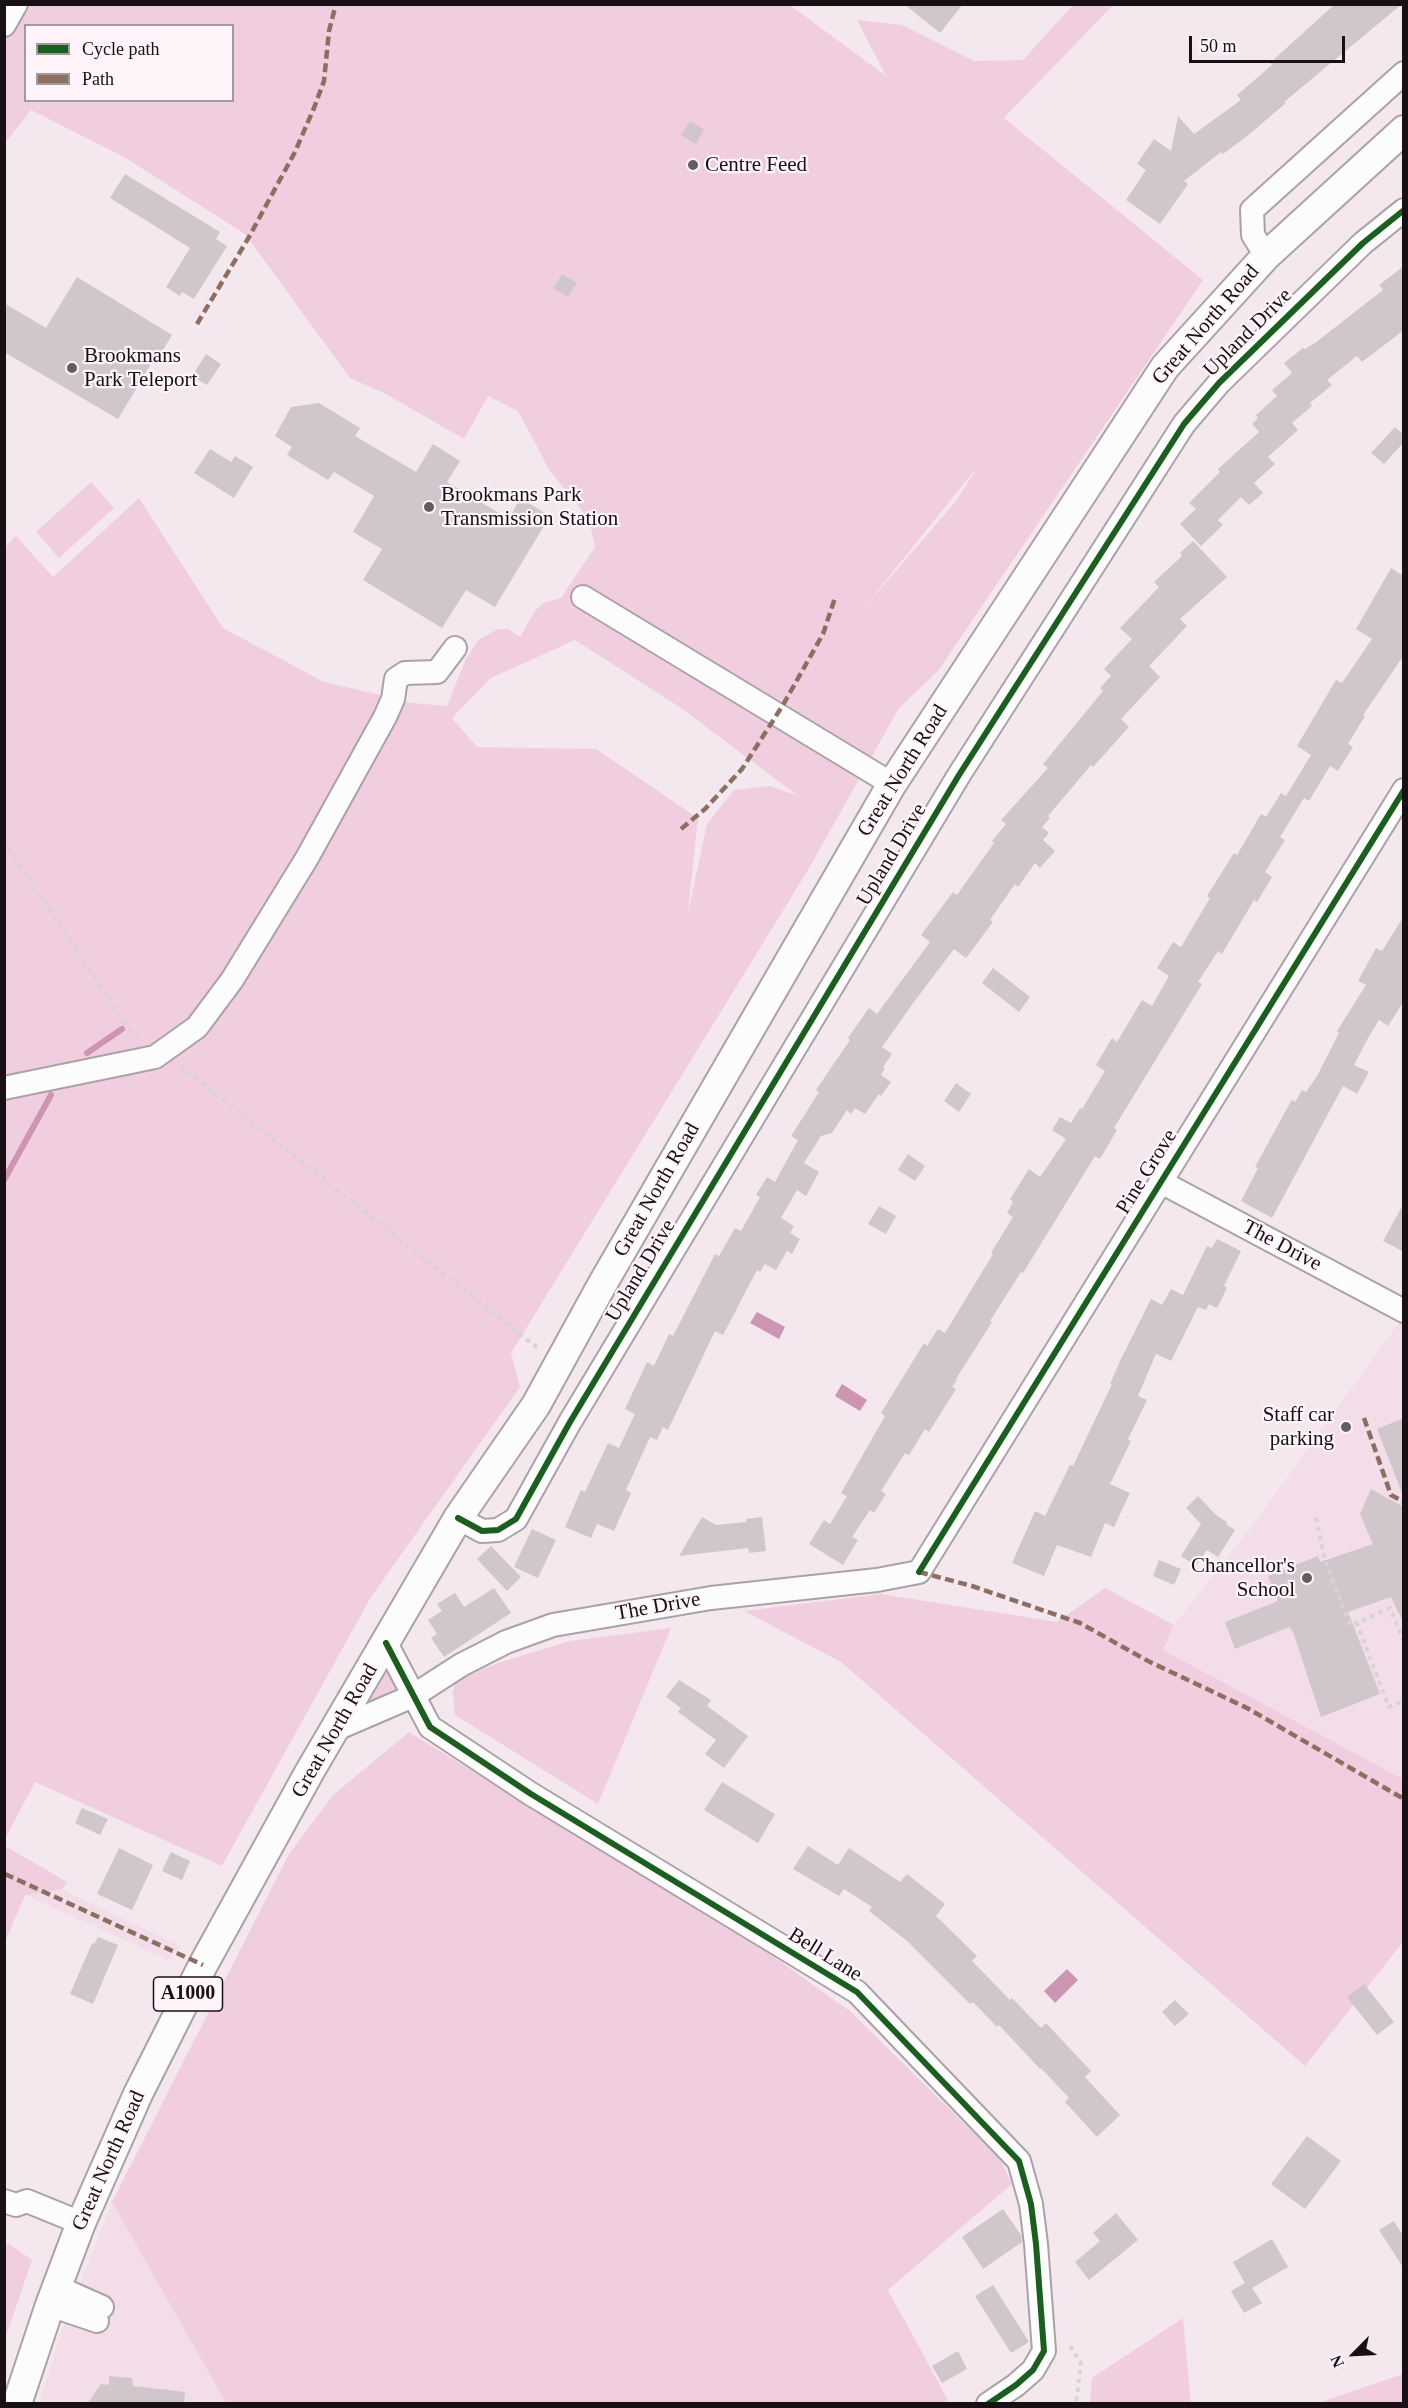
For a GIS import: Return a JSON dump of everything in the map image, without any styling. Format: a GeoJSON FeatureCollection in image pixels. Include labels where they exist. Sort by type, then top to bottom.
{"type":"FeatureCollection","features":[{"type":"Feature","properties":{"kind":"main road","name":"Great North Road"},"geometry":{"type":"LineString","coordinates":[[17,2403],[53,2296],[81,2223],[138,2094],[198,1975],[334,1730],[458,1518],[536,1405],[892,784],[1165,367],[1266,256],[1404,130]]}},
{"type":"Feature","properties":{"kind":"street"},"geometry":{"type":"LineString","coordinates":[[4,25],[16,4]]}},
{"type":"Feature","properties":{"kind":"street"},"geometry":{"type":"LineString","coordinates":[[1266,256],[1253,235],[1252,210],[1404,73]]}},
{"type":"Feature","properties":{"kind":"street","name":"Upland Drive"},"geometry":{"type":"LineString","coordinates":[[458,1518],[482,1531],[498,1530],[516,1519],[570,1422],[959,775],[1184,424],[1219,383],[1363,243],[1404,210]]}},
{"type":"Feature","properties":{"kind":"street"},"geometry":{"type":"LineString","coordinates":[[583,597],[892,784]]}},
{"type":"Feature","properties":{"kind":"street"},"geometry":{"type":"LineString","coordinates":[[4,1088],[98,1070],[162,1054],[197,1027],[232,980],[307,858],[385,717],[393,699],[396,680],[405,673],[437,672],[455,648]]}},
{"type":"Feature","properties":{"kind":"street","name":"Pine Grove"},"geometry":{"type":"LineString","coordinates":[[919,1572],[1404,790]]}},
{"type":"Feature","properties":{"kind":"street","name":"The Drive"},"geometry":{"type":"LineString","coordinates":[[1161,1182],[1404,1311]]}},
{"type":"Feature","properties":{"kind":"street","name":"The Drive"},"geometry":{"type":"LineString","coordinates":[[413,1696],[461,1665],[497,1647],[553,1625],[711,1598],[877,1580],[919,1572]]}},
{"type":"Feature","properties":{"kind":"street","name":"Bell Lane"},"geometry":{"type":"LineString","coordinates":[[386,1643],[430,1727],[503,1776],[857,1992],[1019,2161],[1033,2224],[1044,2351],[1033,2370],[1016,2385],[988,2403]]}},
{"type":"Feature","properties":{"kind":"street"},"geometry":{"type":"LineString","coordinates":[[334,1730],[413,1696]]}},
{"type":"Feature","properties":{"kind":"street"},"geometry":{"type":"LineString","coordinates":[[4,2201],[16,2205],[27,2201],[81,2223]]}},
{"type":"Feature","properties":{"kind":"street"},"geometry":{"type":"LineString","coordinates":[[53,2296],[100,2314]]}},
{"type":"Feature","properties":{"kind":"path"},"geometry":{"type":"LineString","coordinates":[[4,841],[131,1032],[184,1068],[558,1365]]}},
{"type":"Feature","properties":{"kind":"path"},"geometry":{"type":"LineString","coordinates":[[1316,1518],[1325,1560],[1350,1625],[1390,1608],[1404,1641]]}},
{"type":"Feature","properties":{"kind":"path"},"geometry":{"type":"LineString","coordinates":[[1357,1623],[1389,1707],[1404,1701]]}},
{"type":"Feature","properties":{"kind":"path"},"geometry":{"type":"LineString","coordinates":[[1070,2346],[1081,2363],[1076,2403]]}},
{"type":"Feature","properties":{"kind":"shaded area","name":"Brookmans Park Transmission Station"},"geometry":{"type":"Polygon","coordinates":[[[11,5],[790,5],[886,76],[857,20],[902,25],[974,61],[1023,60],[1073,5],[1113,5],[1004,118],[1203,280],[938,671],[899,708],[808,870],[511,1353],[520,1387],[371,1597],[222,1866],[35,1782],[5,1839],[5,547],[16,536],[53,577],[139,498],[223,628],[324,682],[401,702],[447,706],[465,661],[478,640],[498,629],[508,629],[520,637],[535,611],[543,603],[561,598],[595,547],[589,519],[550,471],[518,411],[488,396],[464,439],[386,394],[350,378],[245,234],[124,157],[31,110],[5,143],[4,15],[11,5]],[[974,471],[863,609],[956,501],[974,471]],[[575,640],[491,678],[452,718],[477,747],[596,749],[698,818],[688,913],[707,824],[734,790],[770,786],[798,796],[681,708],[575,640]]]}},
{"type":"Feature","properties":{"kind":"shaded area"},"geometry":{"type":"Polygon","coordinates":[[[91,482],[114,508],[59,558],[36,532],[91,482]]]}},
{"type":"Feature","properties":{"kind":"shaded area"},"geometry":{"type":"Polygon","coordinates":[[[757,1312],[785,1327],[779,1339],[750,1323],[757,1312]]]}},
{"type":"Feature","properties":{"kind":"shaded area","name":"Chancellor's School"},"geometry":{"type":"Polygon","coordinates":[[[1403,1317],[1403,1779],[1163,1650],[1174,1625],[1248,1531],[1403,1317]]]}},
{"type":"Feature","properties":{"kind":"shaded area"},"geometry":{"type":"Polygon","coordinates":[[[842,1384],[867,1400],[860,1411],[835,1396],[842,1384]]]}},
{"type":"Feature","properties":{"kind":"shaded area"},"geometry":{"type":"Polygon","coordinates":[[[1105,1588],[1174,1625],[1163,1650],[1403,1779],[1403,1942],[1305,2066],[841,1662],[744,1611],[881,1594],[1057,1622],[1105,1588]]]}},
{"type":"Feature","properties":{"kind":"shaded area"},"geometry":{"type":"Polygon","coordinates":[[[671,1628],[598,1804],[455,1715],[453,1692],[455,1681],[498,1663],[570,1641],[671,1628]]]}},
{"type":"Feature","properties":{"kind":"shaded area"},"geometry":{"type":"Polygon","coordinates":[[[389,1666],[399,1680],[399,1693],[365,1709],[389,1666]]]}},
{"type":"Feature","properties":{"kind":"shaded area"},"geometry":{"type":"Polygon","coordinates":[[[409,1732],[767,1952],[851,2012],[1000,2159],[1012,2184],[888,2290],[948,2400],[942,2404],[226,2403],[112,2202],[289,1854],[333,1795],[409,1732]]]}},
{"type":"Feature","properties":{"kind":"shaded area"},"geometry":{"type":"Polygon","coordinates":[[[5,1846],[67,1882],[62,1889],[181,1946],[168,1960],[25,1895],[5,1942],[5,1846]]]}},
{"type":"Feature","properties":{"kind":"shaded area"},"geometry":{"type":"Polygon","coordinates":[[[5,1846],[67,1882],[62,1889],[25,1895],[5,1942],[5,1846]]]}},
{"type":"Feature","properties":{"kind":"shaded area"},"geometry":{"type":"Polygon","coordinates":[[[1067,1969],[1078,1980],[1055,2003],[1044,1991],[1067,1969]]]}},
{"type":"Feature","properties":{"kind":"shaded area"},"geometry":{"type":"Polygon","coordinates":[[[112,2202],[226,2403],[39,2404],[62,2330],[112,2202]]]}},
{"type":"Feature","properties":{"kind":"shaded area"},"geometry":{"type":"Polygon","coordinates":[[[8,2243],[32,2260],[5,2339],[4,2249],[8,2243]]]}},
{"type":"Feature","properties":{"kind":"shaded area"},"geometry":{"type":"Polygon","coordinates":[[[1183,2318],[1191,2403],[1090,2403],[1092,2378],[1183,2318]]]}},
{"type":"Feature","properties":{"kind":"shaded area"},"geometry":{"type":"Polygon","coordinates":[[[1403,2374],[1403,2403],[1318,2403],[1403,2374]]]}},
{"type":"Feature","properties":{"kind":"building"},"geometry":{"type":"Polygon","coordinates":[[[904,4],[963,4],[940,33],[904,4]]]}},
{"type":"Feature","properties":{"kind":"building"},"geometry":{"type":"Polygon","coordinates":[[[1335,4],[1402,4],[1284,102],[1286,103],[1247,136],[1223,154],[1221,152],[1184,181],[1188,184],[1160,224],[1126,200],[1146,170],[1137,164],[1154,139],[1171,151],[1178,116],[1194,134],[1241,100],[1237,95],[1272,65],[1270,63],[1335,4]]]}},
{"type":"Feature","properties":{"kind":"building"},"geometry":{"type":"Polygon","coordinates":[[[690,121],[704,129],[696,144],[681,135],[690,121]]]}},
{"type":"Feature","properties":{"kind":"building","name":"Brookmans Park Teleport"},"geometry":{"type":"Polygon","coordinates":[[[125,174],[220,232],[216,239],[227,246],[194,299],[182,292],[180,296],[166,287],[190,248],[110,198],[125,174]]]}},
{"type":"Feature","properties":{"kind":"building"},"geometry":{"type":"Polygon","coordinates":[[[1404,266],[1404,330],[1362,362],[1357,356],[1327,380],[1332,385],[1310,403],[1312,406],[1292,423],[1298,430],[1268,457],[1275,464],[1254,483],[1263,493],[1249,505],[1241,497],[1218,520],[1223,525],[1201,546],[1180,524],[1196,509],[1189,503],[1220,472],[1218,469],[1259,432],[1252,424],[1258,418],[1256,415],[1277,396],[1272,390],[1292,373],[1284,363],[1303,348],[1315,343],[1383,290],[1379,285],[1404,266]]]}},
{"type":"Feature","properties":{"kind":"building"},"geometry":{"type":"Polygon","coordinates":[[[562,274],[577,283],[568,297],[553,288],[562,274]]]}},
{"type":"Feature","properties":{"kind":"building"},"geometry":{"type":"Polygon","coordinates":[[[77,277],[172,335],[157,360],[154,359],[118,419],[4,352],[4,303],[46,328],[77,277]]]}},
{"type":"Feature","properties":{"kind":"building"},"geometry":{"type":"Polygon","coordinates":[[[206,354],[221,364],[207,385],[192,376],[206,354]]]}},
{"type":"Feature","properties":{"kind":"building","name":"Brookmans Park Transmission Station"},"geometry":{"type":"Polygon","coordinates":[[[319,403],[360,428],[355,436],[416,472],[433,444],[460,461],[447,482],[509,519],[520,498],[550,516],[495,607],[466,590],[442,628],[363,580],[382,549],[353,532],[374,496],[334,472],[328,480],[287,455],[292,447],[275,436],[291,407],[319,403]]]}},
{"type":"Feature","properties":{"kind":"building"},"geometry":{"type":"Polygon","coordinates":[[[1395,427],[1404,435],[1404,442],[1384,464],[1371,453],[1395,427]]]}},
{"type":"Feature","properties":{"kind":"building"},"geometry":{"type":"Polygon","coordinates":[[[210,449],[231,462],[235,456],[253,467],[234,498],[194,473],[210,449]]]}},
{"type":"Feature","properties":{"kind":"building"},"geometry":{"type":"Polygon","coordinates":[[[1193,541],[1227,577],[1180,619],[1187,626],[1149,666],[1160,677],[1121,719],[1129,727],[1093,767],[1091,765],[1048,816],[1050,818],[1042,827],[1049,833],[1043,840],[1055,851],[1040,868],[1035,863],[1018,887],[1015,884],[990,920],[993,922],[966,958],[954,949],[882,1047],[892,1054],[883,1067],[885,1068],[881,1075],[891,1082],[881,1096],[879,1094],[865,1114],[855,1108],[851,1114],[847,1110],[832,1133],[821,1136],[804,1163],[819,1172],[806,1196],[797,1190],[781,1218],[794,1226],[790,1233],[800,1239],[792,1254],[787,1251],[776,1270],[765,1264],[760,1272],[757,1270],[723,1335],[715,1331],[668,1430],[663,1427],[657,1440],[650,1437],[626,1490],[631,1493],[614,1531],[597,1524],[591,1538],[565,1527],[581,1490],[585,1492],[608,1443],[619,1448],[635,1414],[625,1409],[647,1362],[654,1366],[669,1334],[673,1336],[715,1254],[719,1256],[735,1228],[741,1231],[760,1197],[756,1195],[767,1177],[775,1182],[798,1140],[791,1136],[819,1092],[816,1090],[850,1040],[848,1038],[869,1008],[877,1014],[930,942],[921,935],[953,892],[957,895],[994,843],[992,841],[1006,824],[1001,820],[1048,768],[1043,764],[1103,691],[1100,688],[1111,676],[1104,669],[1132,639],[1120,628],[1159,587],[1154,582],[1182,556],[1180,553],[1193,541]]]}},
{"type":"Feature","properties":{"kind":"building"},"geometry":{"type":"Polygon","coordinates":[[[1391,568],[1404,576],[1404,655],[1363,715],[1365,716],[1348,744],[1353,747],[1338,771],[1330,766],[1309,801],[1304,798],[1280,837],[1285,840],[1265,872],[1272,877],[1257,902],[1254,900],[1222,954],[1218,951],[1198,982],[1202,984],[1114,1128],[1117,1130],[1100,1159],[1095,1156],[1023,1273],[1021,1272],[990,1321],[992,1322],[952,1387],[956,1389],[929,1432],[925,1429],[909,1455],[905,1453],[881,1491],[886,1494],[874,1513],[870,1510],[852,1537],[858,1540],[843,1565],[809,1544],[824,1520],[830,1524],[847,1496],[841,1493],[885,1416],[881,1413],[924,1343],[927,1346],[938,1329],[945,1333],[993,1254],[991,1253],[1013,1217],[1007,1213],[1013,1202],[1010,1199],[1029,1169],[1040,1177],[1066,1139],[1052,1130],[1060,1117],[1071,1123],[1080,1108],[1082,1109],[1105,1071],[1096,1065],[1112,1038],[1117,1042],[1142,1000],[1152,1006],[1169,976],[1157,968],[1173,942],[1181,947],[1210,898],[1207,896],[1234,853],[1237,855],[1261,814],[1266,817],[1281,793],[1286,796],[1311,755],[1297,746],[1336,680],[1342,683],[1372,639],[1356,629],[1391,568]]]}},
{"type":"Feature","properties":{"kind":"building"},"geometry":{"type":"Polygon","coordinates":[[[1404,916],[1404,1001],[1388,1026],[1379,1020],[1368,1038],[1354,1065],[1369,1072],[1357,1094],[1343,1086],[1272,1218],[1241,1201],[1258,1168],[1255,1167],[1292,1100],[1295,1102],[1302,1090],[1306,1092],[1317,1076],[1339,1033],[1337,1031],[1366,985],[1358,981],[1376,948],[1382,951],[1404,916]]]}},
{"type":"Feature","properties":{"kind":"building"},"geometry":{"type":"Polygon","coordinates":[[[993,968],[1030,997],[1019,1012],[982,983],[993,968]]]}},
{"type":"Feature","properties":{"kind":"building"},"geometry":{"type":"Polygon","coordinates":[[[956,1083],[971,1094],[959,1112],[944,1101],[956,1083]]]}},
{"type":"Feature","properties":{"kind":"building"},"geometry":{"type":"Polygon","coordinates":[[[908,1154],[925,1166],[915,1181],[898,1170],[908,1154]]]}},
{"type":"Feature","properties":{"kind":"building"},"geometry":{"type":"Polygon","coordinates":[[[1404,1203],[1404,1252],[1383,1241],[1404,1203]]]}},
{"type":"Feature","properties":{"kind":"building"},"geometry":{"type":"Polygon","coordinates":[[[879,1206],[896,1216],[886,1234],[868,1224],[879,1206]]]}},
{"type":"Feature","properties":{"kind":"building"},"geometry":{"type":"Polygon","coordinates":[[[1217,1239],[1241,1251],[1224,1286],[1227,1288],[1217,1308],[1209,1304],[1206,1310],[1198,1307],[1171,1361],[1156,1354],[1138,1396],[1147,1400],[1128,1439],[1131,1441],[1110,1484],[1130,1493],[1114,1527],[1105,1523],[1091,1557],[1057,1545],[1044,1576],[1012,1563],[1035,1511],[1045,1516],[1070,1465],[1073,1466],[1112,1384],[1110,1384],[1120,1361],[1151,1299],[1162,1305],[1171,1289],[1183,1295],[1207,1246],[1212,1248],[1217,1239]]]}},
{"type":"Feature","properties":{"kind":"building"},"geometry":{"type":"Polygon","coordinates":[[[1404,1418],[1404,1493],[1402,1493],[1377,1429],[1404,1418]]]}},
{"type":"Feature","properties":{"kind":"building"},"geometry":{"type":"Polygon","coordinates":[[[1371,1489],[1404,1507],[1404,1624],[1391,1597],[1348,1612],[1380,1694],[1321,1717],[1293,1632],[1289,1627],[1235,1649],[1225,1622],[1278,1601],[1268,1576],[1318,1556],[1320,1562],[1373,1544],[1360,1514],[1371,1489]]]}},
{"type":"Feature","properties":{"kind":"building"},"geometry":{"type":"Polygon","coordinates":[[[1198,1496],[1217,1516],[1235,1530],[1218,1557],[1207,1550],[1196,1566],[1181,1556],[1201,1524],[1186,1508],[1198,1496]]]}},
{"type":"Feature","properties":{"kind":"building"},"geometry":{"type":"Polygon","coordinates":[[[702,1517],[716,1525],[746,1522],[746,1519],[762,1517],[766,1551],[749,1553],[748,1548],[679,1556],[702,1517]]]}},
{"type":"Feature","properties":{"kind":"building"},"geometry":{"type":"Polygon","coordinates":[[[532,1529],[556,1540],[538,1578],[514,1567],[532,1529]]]}},
{"type":"Feature","properties":{"kind":"building"},"geometry":{"type":"Polygon","coordinates":[[[491,1546],[521,1577],[507,1591],[477,1559],[491,1546]]]}},
{"type":"Feature","properties":{"kind":"building"},"geometry":{"type":"Polygon","coordinates":[[[1159,1560],[1181,1569],[1174,1585],[1153,1576],[1159,1560]]]}},
{"type":"Feature","properties":{"kind":"building"},"geometry":{"type":"Polygon","coordinates":[[[494,1588],[511,1613],[444,1657],[431,1638],[437,1634],[428,1620],[442,1611],[437,1604],[455,1593],[464,1607],[494,1588]]]}},
{"type":"Feature","properties":{"kind":"building"},"geometry":{"type":"Polygon","coordinates":[[[679,1680],[711,1700],[707,1706],[748,1736],[724,1768],[705,1754],[716,1740],[678,1712],[681,1708],[666,1697],[679,1680]]]}},
{"type":"Feature","properties":{"kind":"building"},"geometry":{"type":"Polygon","coordinates":[[[722,1782],[775,1814],[758,1843],[704,1810],[722,1782]]]}},
{"type":"Feature","properties":{"kind":"building"},"geometry":{"type":"Polygon","coordinates":[[[82,1808],[108,1819],[100,1835],[75,1823],[82,1808]]]}},
{"type":"Feature","properties":{"kind":"building"},"geometry":{"type":"Polygon","coordinates":[[[808,1846],[838,1865],[849,1848],[900,1882],[907,1874],[945,1904],[936,1916],[977,1956],[972,1961],[1041,2028],[1046,2023],[1091,2071],[1085,2077],[1120,2115],[1097,2137],[1065,2102],[1069,2098],[999,2025],[997,2027],[973,2002],[970,2004],[907,1941],[869,1911],[872,1907],[844,1889],[839,1896],[793,1869],[808,1846]]]}},
{"type":"Feature","properties":{"kind":"building"},"geometry":{"type":"Polygon","coordinates":[[[119,1848],[153,1865],[132,1910],[97,1894],[119,1848]]]}},
{"type":"Feature","properties":{"kind":"building"},"geometry":{"type":"Polygon","coordinates":[[[171,1852],[190,1861],[182,1880],[162,1871],[171,1852]]]}},
{"type":"Feature","properties":{"kind":"building"},"geometry":{"type":"Polygon","coordinates":[[[98,1937],[118,1945],[93,2004],[70,1994],[92,1943],[94,1944],[98,1937]]]}},
{"type":"Feature","properties":{"kind":"building"},"geometry":{"type":"Polygon","coordinates":[[[1364,1984],[1394,2022],[1377,2035],[1347,1997],[1364,1984]]]}},
{"type":"Feature","properties":{"kind":"building"},"geometry":{"type":"Polygon","coordinates":[[[1175,2000],[1189,2014],[1175,2026],[1162,2012],[1175,2000]]]}},
{"type":"Feature","properties":{"kind":"building"},"geometry":{"type":"Polygon","coordinates":[[[1307,2136],[1341,2161],[1305,2209],[1271,2184],[1307,2136]]]}},
{"type":"Feature","properties":{"kind":"building"},"geometry":{"type":"Polygon","coordinates":[[[1003,2209],[1021,2235],[1022,2242],[983,2269],[962,2237],[1003,2209]]]}},
{"type":"Feature","properties":{"kind":"building"},"geometry":{"type":"Polygon","coordinates":[[[1116,2213],[1138,2240],[1089,2280],[1075,2262],[1100,2241],[1093,2233],[1116,2213]]]}},
{"type":"Feature","properties":{"kind":"building"},"geometry":{"type":"Polygon","coordinates":[[[1394,2221],[1404,2237],[1404,2269],[1379,2230],[1394,2221]]]}},
{"type":"Feature","properties":{"kind":"building"},"geometry":{"type":"Polygon","coordinates":[[[1272,2239],[1288,2267],[1252,2288],[1262,2303],[1244,2313],[1231,2291],[1245,2283],[1233,2262],[1272,2239]]]}},
{"type":"Feature","properties":{"kind":"building"},"geometry":{"type":"Polygon","coordinates":[[[993,2285],[1029,2342],[1011,2353],[975,2296],[993,2285]]]}},
{"type":"Feature","properties":{"kind":"building"},"geometry":{"type":"Polygon","coordinates":[[[958,2351],[967,2369],[942,2383],[932,2366],[958,2351]]]}},
{"type":"Feature","properties":{"kind":"building"},"geometry":{"type":"Polygon","coordinates":[[[109,2376],[132,2378],[133,2386],[185,2392],[184,2403],[88,2403],[101,2384],[109,2385],[109,2376]]]}},
{"type":"Feature","properties":{"kind":"waterway"},"geometry":{"type":"LineString","coordinates":[[87,1053],[122,1029]]}},
{"type":"Feature","properties":{"kind":"waterway"},"geometry":{"type":"LineString","coordinates":[[4,1180],[51,1095]]}},
{"type":"Feature","properties":{"kind":"marked path"},"geometry":{"type":"LineString","coordinates":[[197,324],[249,237],[295,152],[324,81],[329,31],[336,4]]}},
{"type":"Feature","properties":{"kind":"marked path"},"geometry":{"type":"LineString","coordinates":[[681,829],[705,809],[742,769],[783,705],[823,634],[835,598]]}},
{"type":"Feature","properties":{"kind":"marked path"},"geometry":{"type":"LineString","coordinates":[[1364,1418],[1391,1495],[1404,1502]]}},
{"type":"Feature","properties":{"kind":"marked path"},"geometry":{"type":"LineString","coordinates":[[919,1572],[972,1586],[1080,1623],[1148,1661],[1247,1708],[1404,1799]]}},
{"type":"Feature","properties":{"kind":"marked path"},"geometry":{"type":"LineString","coordinates":[[5,1874],[203,1965]]}},
{"type":"Feature","properties":{"kind":"cycle path"},"geometry":{"type":"LineString","coordinates":[[458,1518],[482,1531],[498,1530],[516,1519],[570,1422],[959,775],[1184,424],[1219,383],[1363,243],[1404,210]]}},
{"type":"Feature","properties":{"kind":"cycle path"},"geometry":{"type":"LineString","coordinates":[[919,1572],[1404,790]]}},
{"type":"Feature","properties":{"kind":"cycle path"},"geometry":{"type":"LineString","coordinates":[[386,1643],[430,1727],[531,1794],[857,1992],[1019,2161],[1031,2204],[1044,2351],[1033,2370],[988,2404]]}},
{"type":"Feature","properties":{"kind":"place","name":"Centre Feed"},"geometry":{"type":"Point","coordinates":[693,165]}},
{"type":"Feature","properties":{"kind":"place","name":"Brookmans Park Teleport"},"geometry":{"type":"Point","coordinates":[72,368]}},
{"type":"Feature","properties":{"kind":"place","name":"Brookmans Park Transmission Station"},"geometry":{"type":"Point","coordinates":[429,507]}},
{"type":"Feature","properties":{"kind":"place","name":"Staff car parking"},"geometry":{"type":"Point","coordinates":[1346,1427]}},
{"type":"Feature","properties":{"kind":"place","name":"Chancellor's School"},"geometry":{"type":"Point","coordinates":[1307,1578]}}]}
